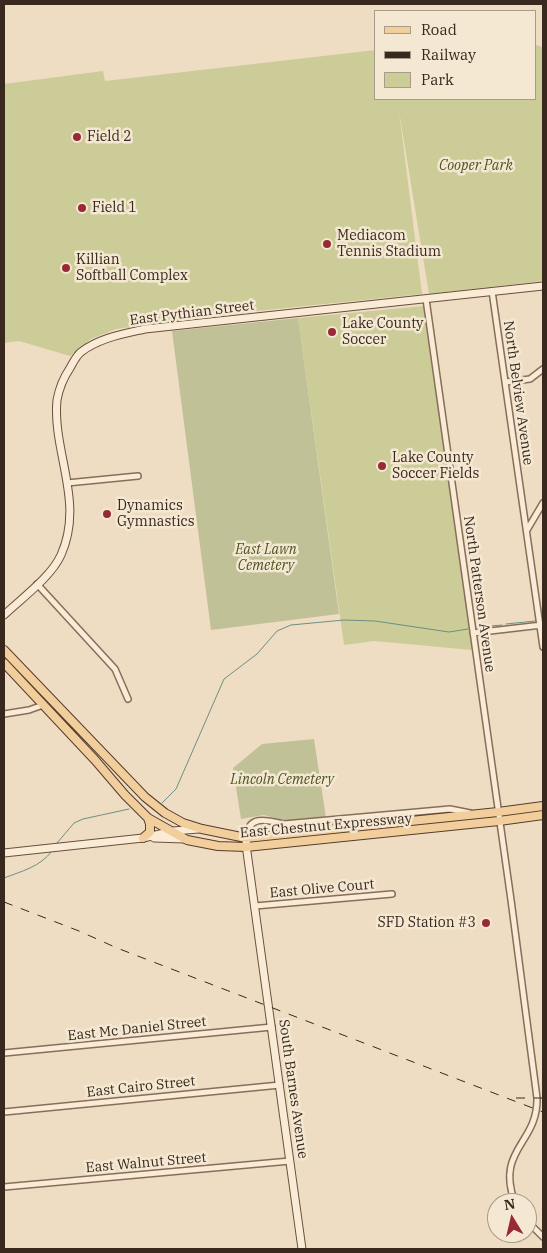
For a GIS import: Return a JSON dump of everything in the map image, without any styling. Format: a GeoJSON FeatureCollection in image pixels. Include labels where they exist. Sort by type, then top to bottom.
{"type":"FeatureCollection","features":[{"type":"Feature","properties":{"kind":"main road","name":"East Chestnut Expressway"},"geometry":{"type":"LineString","coordinates":[[4,650],[145,797],[165,813],[202,829],[246,838],[543,806]]}},
{"type":"Feature","properties":{"kind":"main road","name":"East Chestnut Expressway"},"geometry":{"type":"LineString","coordinates":[[4,663],[148,818],[188,840],[218,846],[246,848],[543,815]]}},
{"type":"Feature","properties":{"kind":"main road"},"geometry":{"type":"LineString","coordinates":[[143,838],[150,832],[148,818]]}},
{"type":"Feature","properties":{"kind":"street","name":"East Pythian Street"},"geometry":{"type":"LineString","coordinates":[[4,616],[52,570],[61,555],[68,535],[70,515],[68,484],[58,420],[57,398],[64,378],[80,353],[103,340],[145,329],[543,286]]}},
{"type":"Feature","properties":{"kind":"street","name":"North Belview Avenue"},"geometry":{"type":"LineString","coordinates":[[492,291],[542,625],[543,647]]}},
{"type":"Feature","properties":{"kind":"street","name":"North Patterson Avenue"},"geometry":{"type":"LineString","coordinates":[[426,299],[533,1064],[537,1110],[528,1133],[514,1153],[509,1166],[511,1193]]}},
{"type":"Feature","properties":{"kind":"street"},"geometry":{"type":"LineString","coordinates":[[505,382],[530,379],[543,370]]}},
{"type":"Feature","properties":{"kind":"street"},"geometry":{"type":"LineString","coordinates":[[68,484],[138,476]]}},
{"type":"Feature","properties":{"kind":"street"},"geometry":{"type":"LineString","coordinates":[[527,531],[543,504]]}},
{"type":"Feature","properties":{"kind":"street"},"geometry":{"type":"LineString","coordinates":[[37,584],[115,669],[128,699]]}},
{"type":"Feature","properties":{"kind":"street"},"geometry":{"type":"LineString","coordinates":[[473,633],[542,625]]}},
{"type":"Feature","properties":{"kind":"street"},"geometry":{"type":"LineString","coordinates":[[4,714],[29,710],[44,704]]}},
{"type":"Feature","properties":{"kind":"street"},"geometry":{"type":"LineString","coordinates":[[246,838],[247,828],[252,822],[259,820],[284,824],[450,809],[475,814]]}},
{"type":"Feature","properties":{"kind":"street"},"geometry":{"type":"LineString","coordinates":[[4,853],[143,838],[202,829]]}},
{"type":"Feature","properties":{"kind":"street"},"geometry":{"type":"LineString","coordinates":[[143,838],[188,840]]}},
{"type":"Feature","properties":{"kind":"street","name":"South Barnes Avenue"},"geometry":{"type":"LineString","coordinates":[[246,838],[302,1249]]}},
{"type":"Feature","properties":{"kind":"street","name":"East Olive Court"},"geometry":{"type":"LineString","coordinates":[[255,906],[392,894]]}},
{"type":"Feature","properties":{"kind":"street","name":"East Mc Daniel Street"},"geometry":{"type":"LineString","coordinates":[[4,1053],[272,1027]]}},
{"type":"Feature","properties":{"kind":"street","name":"East Cairo Street"},"geometry":{"type":"LineString","coordinates":[[4,1112],[280,1085]]}},
{"type":"Feature","properties":{"kind":"street","name":"East Walnut Street"},"geometry":{"type":"LineString","coordinates":[[4,1188],[290,1161]]}},
{"type":"Feature","properties":{"kind":"street"},"geometry":{"type":"LineString","coordinates":[[295,1249],[302,1249]]}},
{"type":"Feature","properties":{"kind":"green space","name":"Cooper Park"},"geometry":{"type":"Polygon","coordinates":[[[537,45],[543,47],[543,281],[429,294],[399,111],[422,294],[247,312],[116,329],[91,339],[70,356],[19,341],[4,343],[4,84],[103,71],[105,81],[374,50],[374,100],[537,100],[537,45]]]}},
{"type":"Feature","properties":{"kind":"green space","name":"Lake County Soccer Fields"},"geometry":{"type":"Polygon","coordinates":[[[424,306],[472,650],[374,641],[344,645],[298,318],[424,306]]]}},
{"type":"Feature","properties":{"kind":"green space","name":"East Lawn Cemetery"},"geometry":{"type":"Polygon","coordinates":[[[298,318],[339,614],[211,630],[172,331],[298,318]]]}},
{"type":"Feature","properties":{"kind":"green space","name":"Lincoln Cemetery"},"geometry":{"type":"Polygon","coordinates":[[[314,739],[326,818],[285,821],[264,815],[241,819],[233,768],[262,744],[314,739]]]}},
{"type":"Feature","properties":{"kind":"waterway"},"geometry":{"type":"LineString","coordinates":[[162,803],[176,789],[224,679],[257,654],[277,631],[291,625],[344,620],[375,621],[449,632],[468,629]]}},
{"type":"Feature","properties":{"kind":"waterway"},"geometry":{"type":"LineString","coordinates":[[506,624],[535,621]]}},
{"type":"Feature","properties":{"kind":"waterway"},"geometry":{"type":"LineString","coordinates":[[480,627],[502,625]]}},
{"type":"Feature","properties":{"kind":"waterway"},"geometry":{"type":"LineString","coordinates":[[57,843],[74,823],[83,819],[129,809]]}},
{"type":"Feature","properties":{"kind":"waterway"},"geometry":{"type":"LineString","coordinates":[[4,878],[36,865],[52,851]]}},
{"type":"Feature","properties":{"kind":"railway"},"geometry":{"type":"LineString","coordinates":[[4,902],[117,948],[543,1112]]}},
{"type":"Feature","properties":{"kind":"railway"},"geometry":{"type":"LineString","coordinates":[[516,1098],[543,1098]]}},
{"type":"Feature","properties":{"kind":"place","name":"Field 2"},"geometry":{"type":"Point","coordinates":[77,137]}},
{"type":"Feature","properties":{"kind":"place","name":"Field 1"},"geometry":{"type":"Point","coordinates":[82,208]}},
{"type":"Feature","properties":{"kind":"place","name":"Mediacom Tennis Stadium"},"geometry":{"type":"Point","coordinates":[327,244]}},
{"type":"Feature","properties":{"kind":"place","name":"Killian Softball Complex"},"geometry":{"type":"Point","coordinates":[66,268]}},
{"type":"Feature","properties":{"kind":"place","name":"Lake County Soccer"},"geometry":{"type":"Point","coordinates":[332,332]}},
{"type":"Feature","properties":{"kind":"place","name":"Lake County Soccer Fields"},"geometry":{"type":"Point","coordinates":[382,466]}},
{"type":"Feature","properties":{"kind":"place","name":"Dynamics Gymnastics"},"geometry":{"type":"Point","coordinates":[107,514]}},
{"type":"Feature","properties":{"kind":"place","name":"SFD Station #3"},"geometry":{"type":"Point","coordinates":[486,923]}}]}
